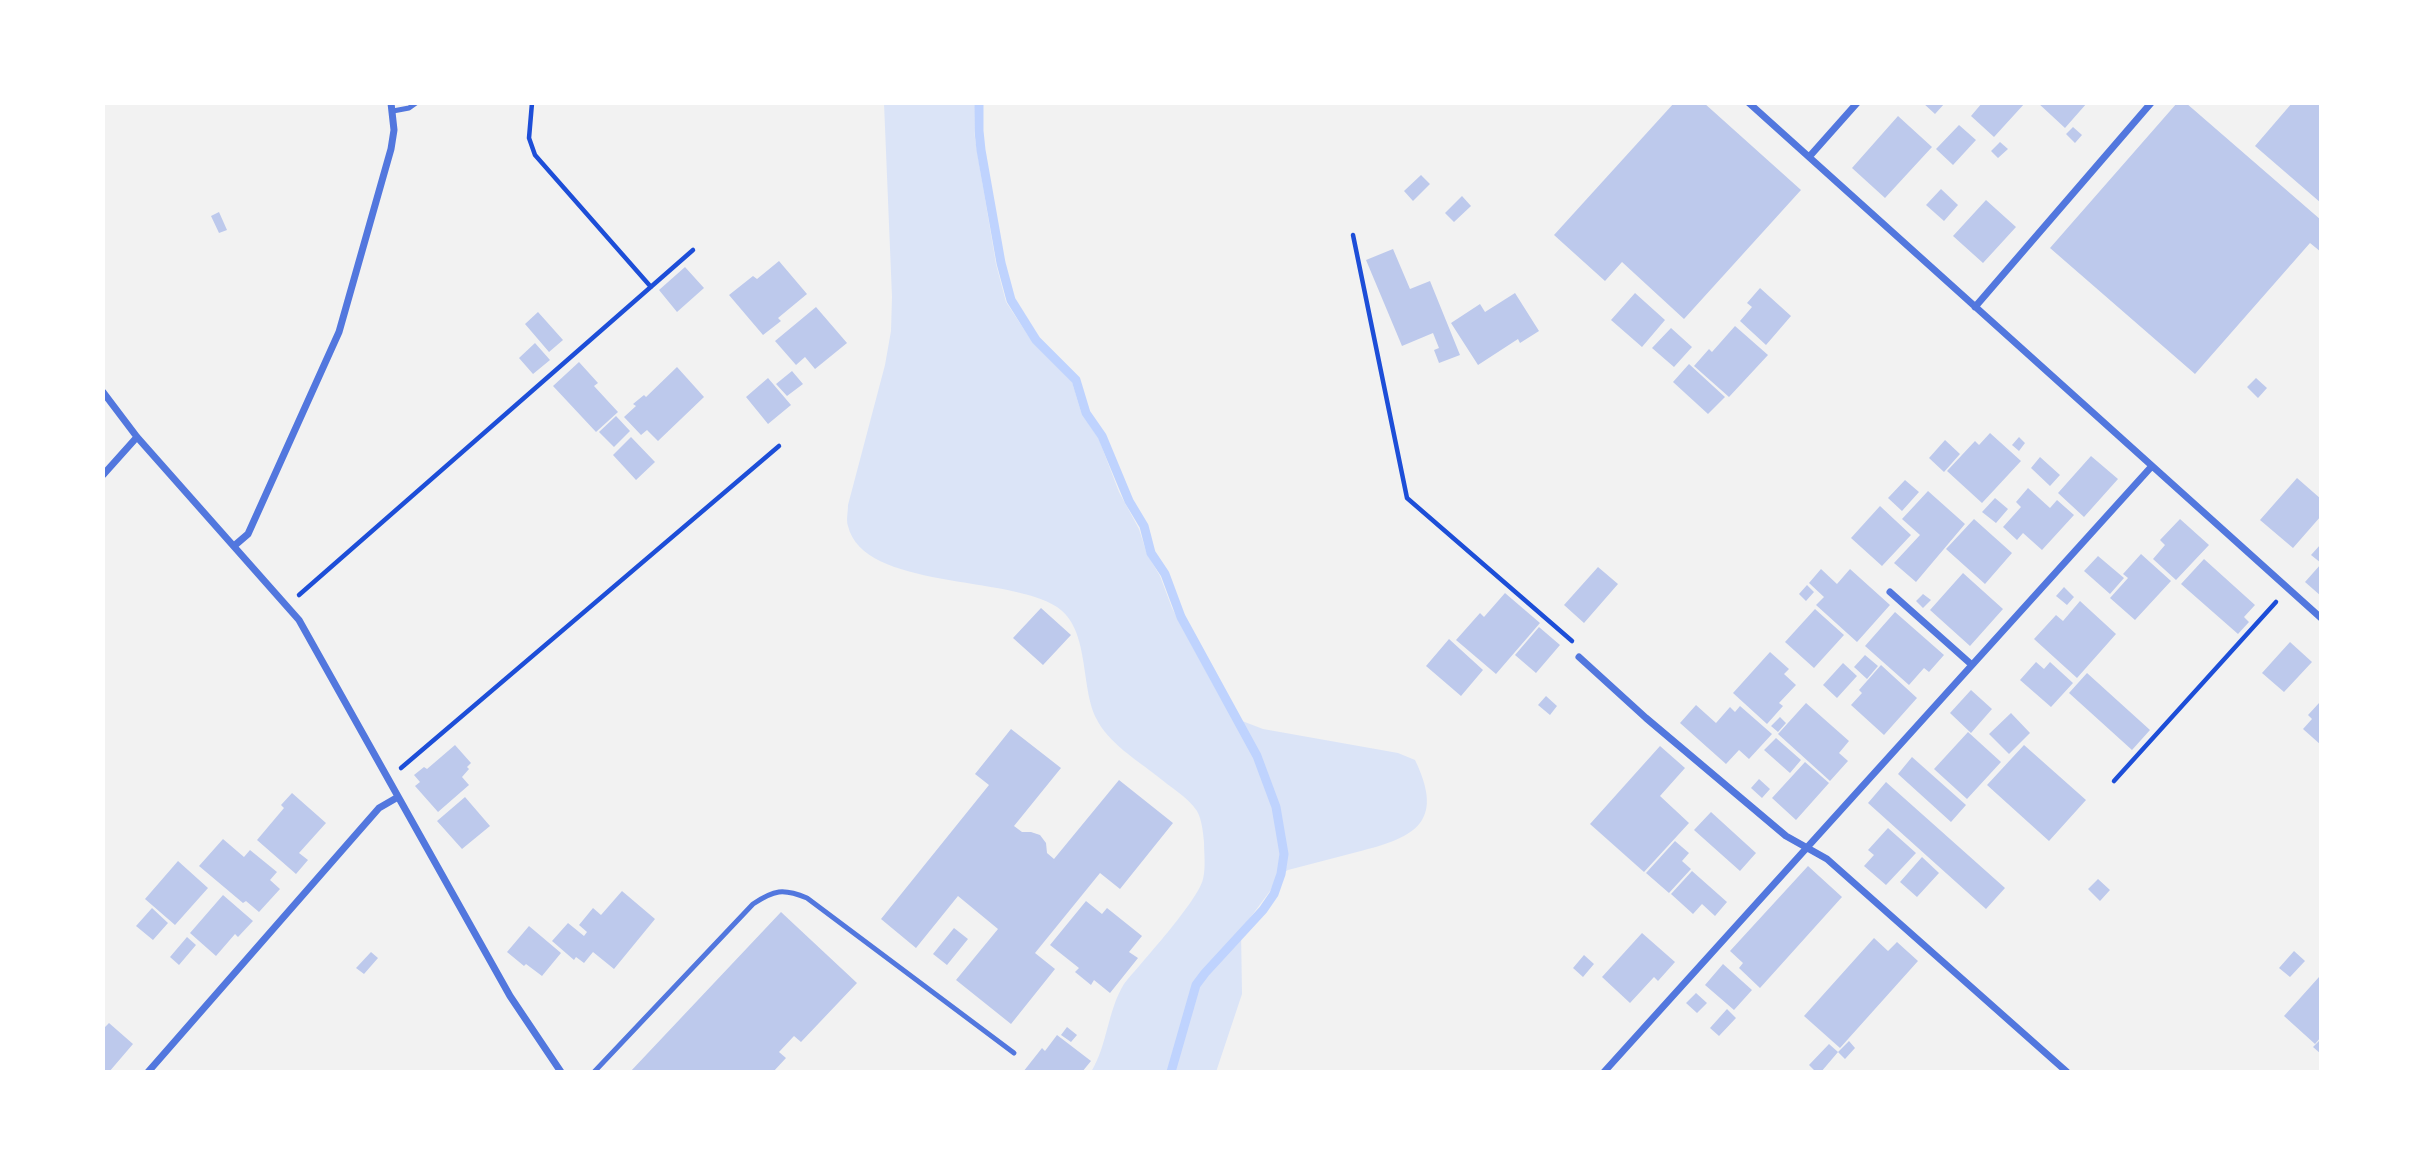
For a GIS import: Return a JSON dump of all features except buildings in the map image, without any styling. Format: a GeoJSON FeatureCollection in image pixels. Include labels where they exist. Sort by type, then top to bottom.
{"type":"FeatureCollection","features":[{"type":"Feature","properties":{"kind":"street"},"geometry":{"type":"LineString","coordinates":[[1749,103],[2321,618]]}},
{"type":"Feature","properties":{"kind":"street"},"geometry":{"type":"LineString","coordinates":[[1809,157],[1857,103]]}},
{"type":"Feature","properties":{"kind":"street"},"geometry":{"type":"LineString","coordinates":[[1975,307],[2151,103]]}},
{"type":"Feature","properties":{"kind":"street"},"geometry":{"type":"LineString","coordinates":[[234,546],[248,534],[339,332],[391,149],[392,107]]}},
{"type":"Feature","properties":{"kind":"street"},"geometry":{"type":"LineString","coordinates":[[103,392],[137,437],[299,620],[510,996],[561,1072]]}},
{"type":"Feature","properties":{"kind":"street"},"geometry":{"type":"LineString","coordinates":[[103,475],[137,437]]}},
{"type":"Feature","properties":{"kind":"street"},"geometry":{"type":"LineString","coordinates":[[1604,1072],[2152,466]]}},
{"type":"Feature","properties":{"kind":"street"},"geometry":{"type":"LineString","coordinates":[[1890,592],[1972,665]]}},
{"type":"Feature","properties":{"kind":"street"},"geometry":{"type":"LineString","coordinates":[[1579,657],[1646,718],[1786,836],[1827,859],[2067,1072]]}},
{"type":"Feature","properties":{"kind":"street"},"geometry":{"type":"LineString","coordinates":[[148,1072],[379,808],[398,797]]}},
{"type":"Feature","properties":{"kind":"lane"},"geometry":{"type":"LineString","coordinates":[[392,107],[409,108],[416,103]]}},
{"type":"Feature","properties":{"kind":"lane"},"geometry":{"type":"LineString","coordinates":[[594,1072],[752,904],[769,893],[789,891],[807,898],[1013,1053]]}},
{"type":"Feature","properties":{"kind":"path"},"geometry":{"type":"LineString","coordinates":[[532,103],[529,138],[535,155],[651,287]]}},
{"type":"Feature","properties":{"kind":"path"},"geometry":{"type":"LineString","coordinates":[[1353,235],[1407,499],[1575,643],[1579,657]]}},
{"type":"Feature","properties":{"kind":"path"},"geometry":{"type":"LineString","coordinates":[[287,606],[693,250]]}},
{"type":"Feature","properties":{"kind":"path"},"geometry":{"type":"LineString","coordinates":[[387,775],[413,758],[779,446]]}},
{"type":"Feature","properties":{"kind":"path"},"geometry":{"type":"LineString","coordinates":[[2114,781],[2288,589]]}},
{"type":"Feature","properties":{"kind":"shaded area"},"geometry":{"type":"Polygon","coordinates":[[[884,103],[975,103],[974,131],[977,151],[996,264],[1006,302],[1033,343],[1072,382],[1082,415],[1098,437],[1119,492],[1139,529],[1147,554],[1160,576],[1172,608],[1221,699],[1237,719],[1263,729],[1398,753],[1415,760],[1424,782],[1427,799],[1425,814],[1419,825],[1408,834],[1377,847],[1288,870],[1278,876],[1241,930],[1242,994],[1216,1072],[1091,1072],[1124,984],[1199,889],[1204,870],[1204,842],[1200,818],[1193,806],[1124,750],[1101,727],[1091,705],[1080,643],[1067,617],[1057,607],[1035,597],[908,571],[880,561],[859,547],[848,526],[848,505],[885,365],[891,331],[884,103]]]}},
{"type":"Feature","properties":{"kind":"waterway"},"geometry":{"type":"LineString","coordinates":[[979,103],[981,150],[1001,263],[1011,300],[1036,340],[1076,380],[1086,413],[1102,436],[1129,501],[1144,526],[1151,553],[1165,574],[1181,617],[1257,756],[1276,807],[1284,854],[1274,894],[1196,985],[1171,1072]]}}]}
